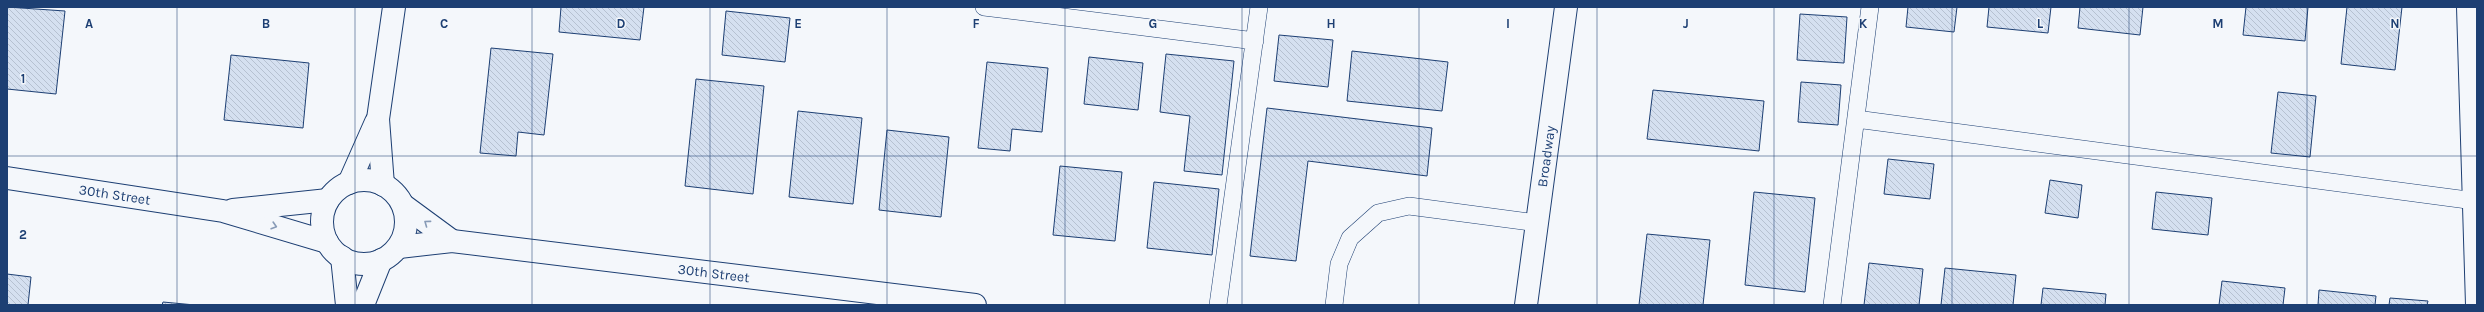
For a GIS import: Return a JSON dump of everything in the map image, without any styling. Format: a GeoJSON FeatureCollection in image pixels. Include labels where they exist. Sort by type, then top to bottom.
{"type":"FeatureCollection","features":[{"type":"Feature","properties":{"kind":"street"},"geometry":{"type":"LineString","coordinates":[[383,184],[378,119],[394,7]]}},
{"type":"Feature","properties":{"kind":"street","name":"Broadway"},"geometry":{"type":"LineString","coordinates":[[1526,305],[1566,7]]}},
{"type":"Feature","properties":{"kind":"street"},"geometry":{"type":"LineString","coordinates":[[2468,7],[2477,305]]}},
{"type":"Feature","properties":{"kind":"street"},"geometry":{"type":"LineString","coordinates":[[349,183],[378,119]]}},
{"type":"Feature","properties":{"kind":"street","name":"30th Street"},"geometry":{"type":"LineString","coordinates":[[7,178],[223,211],[327,242]]}},
{"type":"Feature","properties":{"kind":"street"},"geometry":{"type":"LineString","coordinates":[[371,180],[383,184],[395,193],[403,206],[406,219],[405,234],[398,246],[381,260],[360,265],[342,258],[327,242],[321,222],[328,200],[341,187],[349,183],[371,180]]}},
{"type":"Feature","properties":{"kind":"street","name":"30th Street"},"geometry":{"type":"LineString","coordinates":[[223,211],[328,200]]}},
{"type":"Feature","properties":{"kind":"street","name":"30th Street"},"geometry":{"type":"LineString","coordinates":[[403,206],[452,241]]}},
{"type":"Feature","properties":{"kind":"street","name":"30th Street"},"geometry":{"type":"LineString","coordinates":[[398,246],[452,241],[975,305]]}},
{"type":"Feature","properties":{"kind":"street"},"geometry":{"type":"LineString","coordinates":[[342,258],[347,305]]}},
{"type":"Feature","properties":{"kind":"street"},"geometry":{"type":"LineString","coordinates":[[363,305],[381,260]]}},
{"type":"Feature","properties":{"kind":"lane"},"geometry":{"type":"LineString","coordinates":[[984,7],[1255,41]]}},
{"type":"Feature","properties":{"kind":"lane"},"geometry":{"type":"LineString","coordinates":[[1218,305],[1259,7]]}},
{"type":"Feature","properties":{"kind":"lane"},"geometry":{"type":"LineString","coordinates":[[1832,305],[1870,7]]}},
{"type":"Feature","properties":{"kind":"lane"},"geometry":{"type":"LineString","coordinates":[[1856,119],[2475,201]]}},
{"type":"Feature","properties":{"kind":"lane"},"geometry":{"type":"LineString","coordinates":[[1334,305],[1339,264],[1350,238],[1378,212],[1409,206],[1537,224]]}},
{"type":"Feature","properties":{"kind":"building"},"geometry":{"type":"Polygon","coordinates":[[[7,7],[65,11],[56,94],[7,89],[7,7]]]}},
{"type":"Feature","properties":{"kind":"building"},"geometry":{"type":"Polygon","coordinates":[[[561,7],[644,7],[640,40],[559,32],[561,7]]]}},
{"type":"Feature","properties":{"kind":"building"},"geometry":{"type":"Polygon","coordinates":[[[1908,7],[1957,7],[1954,32],[1906,27],[1908,7]]]}},
{"type":"Feature","properties":{"kind":"building"},"geometry":{"type":"Polygon","coordinates":[[[1989,7],[2051,7],[2048,33],[1987,27],[1989,7]]]}},
{"type":"Feature","properties":{"kind":"building"},"geometry":{"type":"Polygon","coordinates":[[[2080,7],[2143,7],[2140,35],[2078,28],[2080,7]]]}},
{"type":"Feature","properties":{"kind":"building"},"geometry":{"type":"Polygon","coordinates":[[[2246,7],[2308,7],[2305,41],[2243,35],[2246,7]]]}},
{"type":"Feature","properties":{"kind":"building"},"geometry":{"type":"Polygon","coordinates":[[[2347,7],[2402,7],[2395,70],[2341,64],[2347,7]]]}},
{"type":"Feature","properties":{"kind":"building"},"geometry":{"type":"Polygon","coordinates":[[[726,11],[790,18],[785,62],[722,55],[726,11]]]}},
{"type":"Feature","properties":{"kind":"building"},"geometry":{"type":"Polygon","coordinates":[[[1800,14],[1847,17],[1844,63],[1797,60],[1800,14]]]}},
{"type":"Feature","properties":{"kind":"building"},"geometry":{"type":"Polygon","coordinates":[[[1279,35],[1333,40],[1328,87],[1274,81],[1279,35]]]}},
{"type":"Feature","properties":{"kind":"building"},"geometry":{"type":"Polygon","coordinates":[[[491,48],[553,54],[544,135],[518,132],[516,156],[480,153],[491,48]]]}},
{"type":"Feature","properties":{"kind":"building"},"geometry":{"type":"Polygon","coordinates":[[[1352,51],[1448,62],[1442,111],[1347,101],[1352,51]]]}},
{"type":"Feature","properties":{"kind":"building"},"geometry":{"type":"Polygon","coordinates":[[[1166,54],[1234,61],[1222,175],[1184,171],[1190,116],[1160,112],[1166,54]]]}},
{"type":"Feature","properties":{"kind":"building"},"geometry":{"type":"Polygon","coordinates":[[[231,55],[309,63],[303,128],[224,120],[231,55]]]}},
{"type":"Feature","properties":{"kind":"building"},"geometry":{"type":"Polygon","coordinates":[[[1089,57],[1143,63],[1138,110],[1084,104],[1089,57]]]}},
{"type":"Feature","properties":{"kind":"building"},"geometry":{"type":"Polygon","coordinates":[[[987,62],[1048,68],[1042,132],[1012,129],[1010,151],[978,148],[987,62]]]}},
{"type":"Feature","properties":{"kind":"building"},"geometry":{"type":"Polygon","coordinates":[[[696,79],[764,86],[753,194],[685,186],[696,79]]]}},
{"type":"Feature","properties":{"kind":"building"},"geometry":{"type":"Polygon","coordinates":[[[1801,82],[1841,85],[1838,125],[1798,122],[1801,82]]]}},
{"type":"Feature","properties":{"kind":"building"},"geometry":{"type":"Polygon","coordinates":[[[1653,90],[1764,101],[1759,151],[1647,139],[1653,90]]]}},
{"type":"Feature","properties":{"kind":"building"},"geometry":{"type":"Polygon","coordinates":[[[2278,92],[2316,96],[2310,157],[2271,153],[2278,92]]]}},
{"type":"Feature","properties":{"kind":"building"},"geometry":{"type":"Polygon","coordinates":[[[1267,108],[1432,128],[1427,176],[1308,161],[1296,261],[1250,256],[1267,108]]]}},
{"type":"Feature","properties":{"kind":"building"},"geometry":{"type":"Polygon","coordinates":[[[798,111],[862,118],[853,204],[789,197],[798,111]]]}},
{"type":"Feature","properties":{"kind":"building"},"geometry":{"type":"Polygon","coordinates":[[[887,130],[949,137],[941,217],[879,210],[887,130]]]}},
{"type":"Feature","properties":{"kind":"building"},"geometry":{"type":"Polygon","coordinates":[[[1888,159],[1934,164],[1930,199],[1884,194],[1888,159]]]}},
{"type":"Feature","properties":{"kind":"building"},"geometry":{"type":"Polygon","coordinates":[[[1060,166],[1122,172],[1115,241],[1053,235],[1060,166]]]}},
{"type":"Feature","properties":{"kind":"building"},"geometry":{"type":"Polygon","coordinates":[[[2050,180],[2082,185],[2078,218],[2045,213],[2050,180]]]}},
{"type":"Feature","properties":{"kind":"building"},"geometry":{"type":"Polygon","coordinates":[[[1154,182],[1219,189],[1212,255],[1147,248],[1154,182]]]}},
{"type":"Feature","properties":{"kind":"building"},"geometry":{"type":"Polygon","coordinates":[[[1754,192],[1815,198],[1805,292],[1745,285],[1754,192]]]}},
{"type":"Feature","properties":{"kind":"building"},"geometry":{"type":"Polygon","coordinates":[[[2156,192],[2212,198],[2208,235],[2152,229],[2156,192]]]}},
{"type":"Feature","properties":{"kind":"building"},"geometry":{"type":"Polygon","coordinates":[[[1647,234],[1710,240],[1703,305],[1639,305],[1647,234]]]}},
{"type":"Feature","properties":{"kind":"building"},"geometry":{"type":"Polygon","coordinates":[[[1869,263],[1923,269],[1919,305],[1864,305],[1869,263]]]}},
{"type":"Feature","properties":{"kind":"building"},"geometry":{"type":"Polygon","coordinates":[[[1945,268],[2016,275],[2013,305],[1941,305],[1945,268]]]}},
{"type":"Feature","properties":{"kind":"building"},"geometry":{"type":"Polygon","coordinates":[[[7,274],[31,277],[28,305],[7,305],[7,274]]]}},
{"type":"Feature","properties":{"kind":"building"},"geometry":{"type":"Polygon","coordinates":[[[2222,281],[2285,288],[2283,305],[2219,305],[2222,281]]]}},
{"type":"Feature","properties":{"kind":"building"},"geometry":{"type":"Polygon","coordinates":[[[2043,288],[2106,294],[2105,305],[2041,305],[2043,288]]]}},
{"type":"Feature","properties":{"kind":"building"},"geometry":{"type":"Polygon","coordinates":[[[2319,290],[2376,296],[2375,305],[2318,305],[2319,290]]]}},
{"type":"Feature","properties":{"kind":"building"},"geometry":{"type":"Polygon","coordinates":[[[2390,298],[2428,301],[2427,305],[2389,305],[2390,298]]]}},
{"type":"Feature","properties":{"kind":"building"},"geometry":{"type":"Polygon","coordinates":[[[163,302],[195,305],[162,305],[163,302]]]}}]}
